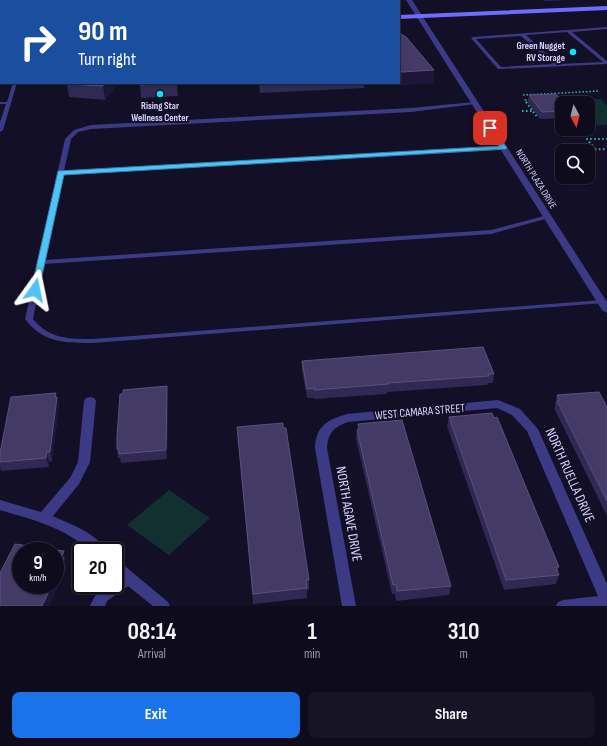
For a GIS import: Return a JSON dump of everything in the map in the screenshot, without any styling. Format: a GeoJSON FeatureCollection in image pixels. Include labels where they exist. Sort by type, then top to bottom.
{"type":"FeatureCollection","features":[{"type":"Feature","properties":{"kind":"main road"},"geometry":{"type":"LineString","coordinates":[[400,17],[607,8]]}},
{"type":"Feature","properties":{"kind":"street","name":"NORTH PLAZA DRIVE"},"geometry":{"type":"LineString","coordinates":[[409,0],[607,310]]}},
{"type":"Feature","properties":{"kind":"street"},"geometry":{"type":"LineString","coordinates":[[44,518],[75,481],[84,462],[90,401]]}},
{"type":"Feature","properties":{"kind":"street","name":"WEST CAMARA STREET"},"geometry":{"type":"LineString","coordinates":[[325,429],[335,422],[347,418],[498,404],[516,412]]}},
{"type":"Feature","properties":{"kind":"street","name":"NORTH RUELLA DRIVE"},"geometry":{"type":"LineString","coordinates":[[516,412],[532,429],[607,600]]}},
{"type":"Feature","properties":{"kind":"street","name":"NORTH AGAVE DRIVE"},"geometry":{"type":"LineString","coordinates":[[325,429],[321,438],[321,448],[349,606]]}},
{"type":"Feature","properties":{"kind":"street"},"geometry":{"type":"LineString","coordinates":[[0,505],[44,518],[84,537],[89,542]]}},
{"type":"Feature","properties":{"kind":"street"},"geometry":{"type":"LineString","coordinates":[[124,574],[163,606]]}},
{"type":"Feature","properties":{"kind":"street"},"geometry":{"type":"LineString","coordinates":[[97,606],[102,597],[128,578]]}},
{"type":"Feature","properties":{"kind":"street"},"geometry":{"type":"LineString","coordinates":[[563,606],[607,600]]}},
{"type":"Feature","properties":{"kind":"lane"},"geometry":{"type":"LineString","coordinates":[[607,28],[473,38],[500,68],[607,63]]}},
{"type":"Feature","properties":{"kind":"lane"},"geometry":{"type":"LineString","coordinates":[[568,30],[607,63]]}},
{"type":"Feature","properties":{"kind":"lane"},"geometry":{"type":"LineString","coordinates":[[522,34],[557,65]]}},
{"type":"Feature","properties":{"kind":"lane"},"geometry":{"type":"LineString","coordinates":[[0,130],[14,84]]}},
{"type":"Feature","properties":{"kind":"lane"},"geometry":{"type":"LineString","coordinates":[[0,103],[8,103]]}},
{"type":"Feature","properties":{"kind":"lane"},"geometry":{"type":"LineString","coordinates":[[474,103],[411,110],[91,127],[76,131],[68,139],[29,319],[35,328],[48,336],[70,341],[93,341],[602,302]]}},
{"type":"Feature","properties":{"kind":"lane"},"geometry":{"type":"LineString","coordinates":[[61,173],[503,148]]}},
{"type":"Feature","properties":{"kind":"lane"},"geometry":{"type":"LineString","coordinates":[[41,262],[491,232],[508,228],[527,220],[547,217]]}},
{"type":"Feature","properties":{"kind":"path"},"geometry":{"type":"LineString","coordinates":[[523,95],[600,91]]}},
{"type":"Feature","properties":{"kind":"path"},"geometry":{"type":"LineString","coordinates":[[548,93],[552,99]]}},
{"type":"Feature","properties":{"kind":"path"},"geometry":{"type":"LineString","coordinates":[[532,100],[525,100],[538,118]]}},
{"type":"Feature","properties":{"kind":"path"},"geometry":{"type":"LineString","coordinates":[[522,111],[532,111]]}},
{"type":"Feature","properties":{"kind":"path"},"geometry":{"type":"LineString","coordinates":[[591,144],[587,140],[607,139]]}},
{"type":"Feature","properties":{"kind":"path"},"geometry":{"type":"LineString","coordinates":[[595,149],[607,149]]}},
{"type":"Feature","properties":{"kind":"green space"},"geometry":{"type":"Polygon","coordinates":[[[595,99],[601,99],[607,106],[607,125],[595,126],[595,99]]]}},
{"type":"Feature","properties":{"kind":"green space"},"geometry":{"type":"Polygon","coordinates":[[[169,490],[210,518],[169,555],[127,525],[169,490]]]}},
{"type":"Feature","properties":{"kind":"building"},"geometry":{"type":"Polygon","coordinates":[[[400,34],[406,37],[434,70],[402,72],[400,69],[400,34]]]}},
{"type":"Feature","properties":{"kind":"building"},"geometry":{"type":"Polygon","coordinates":[[[67,84],[105,84],[103,86],[67,84]]]}},
{"type":"Feature","properties":{"kind":"building"},"geometry":{"type":"Polygon","coordinates":[[[556,94],[558,96],[555,96],[555,111],[542,112],[529,95],[556,94]]]}},
{"type":"Feature","properties":{"kind":"building"},"geometry":{"type":"Polygon","coordinates":[[[483,347],[494,374],[488,374],[489,376],[314,390],[314,388],[307,389],[302,361],[483,347]]]}},
{"type":"Feature","properties":{"kind":"building"},"geometry":{"type":"Polygon","coordinates":[[[167,386],[166,450],[119,454],[119,449],[117,449],[117,437],[120,394],[123,394],[123,390],[167,386]]]}},
{"type":"Feature","properties":{"kind":"building"},"geometry":{"type":"Polygon","coordinates":[[[599,392],[607,407],[607,501],[557,401],[559,400],[557,395],[599,392]]]}},
{"type":"Feature","properties":{"kind":"building"},"geometry":{"type":"Polygon","coordinates":[[[56,393],[55,397],[57,397],[50,452],[47,452],[46,458],[0,462],[0,453],[11,397],[56,393]]]}},
{"type":"Feature","properties":{"kind":"building"},"geometry":{"type":"Polygon","coordinates":[[[492,413],[494,418],[497,417],[559,567],[556,567],[559,575],[506,580],[449,417],[492,413]]]}},
{"type":"Feature","properties":{"kind":"building"},"geometry":{"type":"Polygon","coordinates":[[[402,420],[451,586],[397,591],[396,584],[393,585],[357,430],[359,429],[358,424],[402,420]]]}},
{"type":"Feature","properties":{"kind":"building"},"geometry":{"type":"Polygon","coordinates":[[[283,423],[283,428],[286,428],[309,580],[306,580],[307,588],[253,594],[237,427],[283,423]]]}},
{"type":"Feature","properties":{"kind":"building"},"geometry":{"type":"Polygon","coordinates":[[[12,550],[12,594],[48,594],[42,606],[0,606],[0,573],[12,550]]]}},
{"type":"Feature","properties":{"kind":"place","name":"Green Nugget RV Storage"},"geometry":{"type":"Point","coordinates":[573,52]}},
{"type":"Feature","properties":{"kind":"place","name":"Rising Star Wellness Center"},"geometry":{"type":"Point","coordinates":[160,94]}},
{"type":"Feature","properties":{"kind":"route"},"geometry":{"type":"LineString","coordinates":[[35,290],[61,173],[503,148],[490,128]]}}]}
